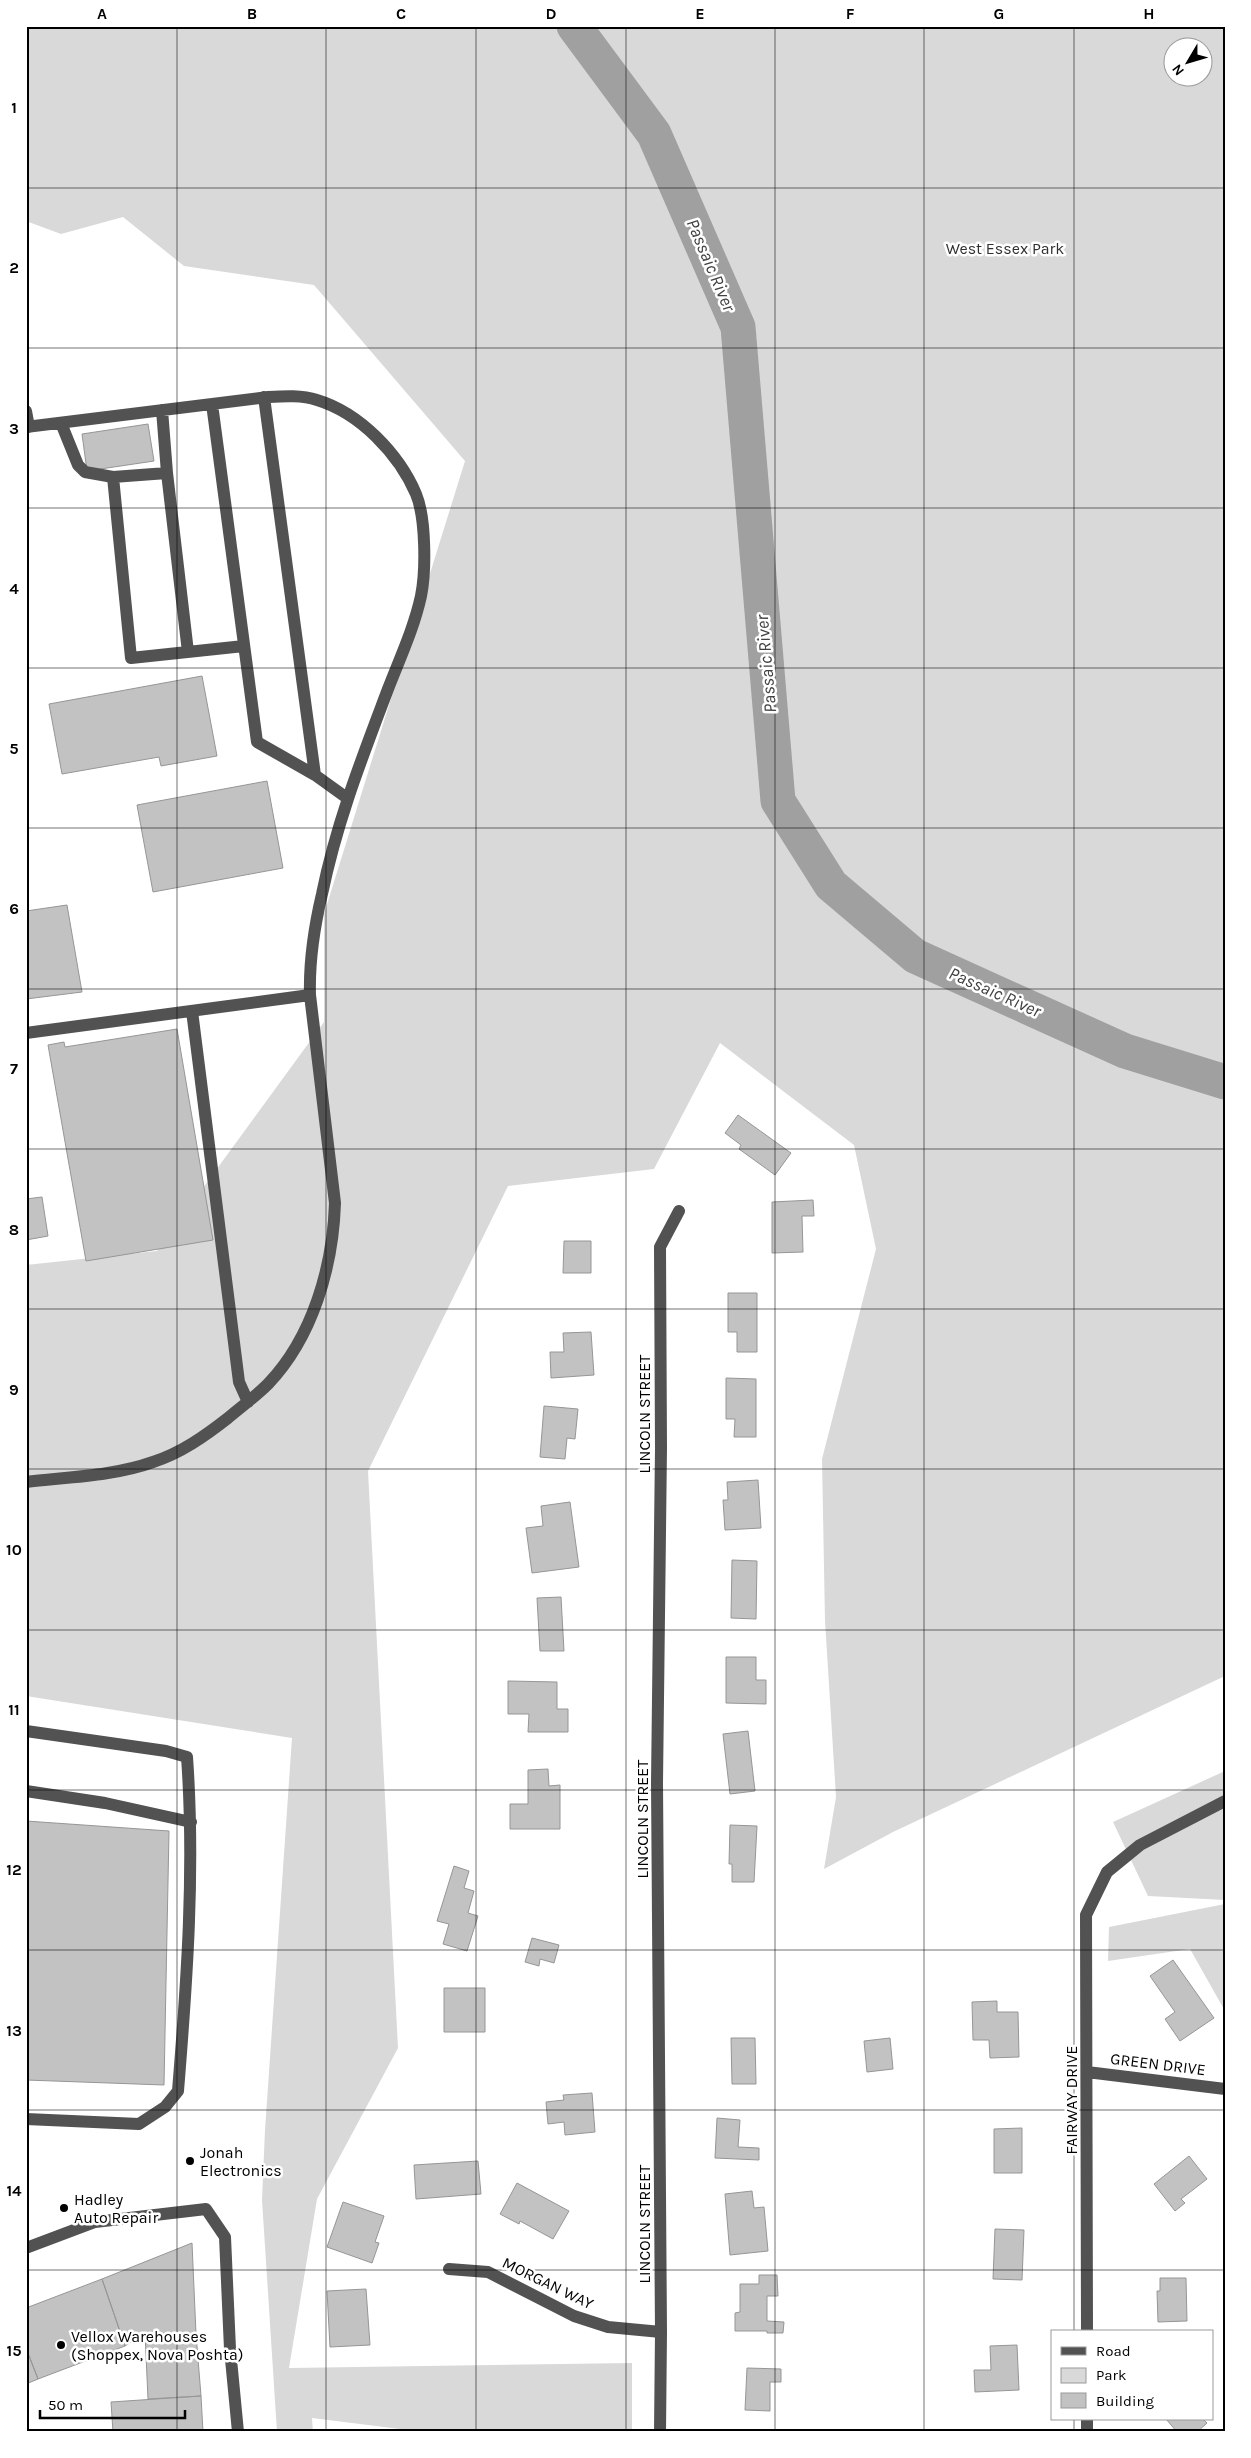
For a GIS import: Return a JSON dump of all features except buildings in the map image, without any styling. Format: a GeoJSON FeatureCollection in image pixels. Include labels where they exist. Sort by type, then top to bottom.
{"type":"FeatureCollection","features":[{"type":"Feature","properties":{"kind":"street"},"geometry":{"type":"LineString","coordinates":[[26,412],[28,427],[264,397],[294,396],[316,400],[350,417],[368,430],[389,452],[405,473],[417,496],[423,533],[425,565],[421,596],[413,623],[347,798],[333,842],[314,931],[309,974],[310,995],[335,1202],[334,1226],[329,1258],[312,1315],[283,1365],[268,1384],[201,1439],[154,1462],[99,1473],[26,1482]]}},
{"type":"Feature","properties":{"kind":"street"},"geometry":{"type":"LineString","coordinates":[[264,397],[315,774]]}},
{"type":"Feature","properties":{"kind":"street"},"geometry":{"type":"LineString","coordinates":[[212,404],[257,742],[315,774],[347,798]]}},
{"type":"Feature","properties":{"kind":"street"},"geometry":{"type":"LineString","coordinates":[[162,410],[167,473],[188,652]]}},
{"type":"Feature","properties":{"kind":"street"},"geometry":{"type":"LineString","coordinates":[[61,423],[78,465],[85,472],[112,477],[167,473]]}},
{"type":"Feature","properties":{"kind":"street"},"geometry":{"type":"LineString","coordinates":[[112,477],[131,658],[244,646]]}},
{"type":"Feature","properties":{"kind":"street"},"geometry":{"type":"LineString","coordinates":[[26,1033],[310,995]]}},
{"type":"Feature","properties":{"kind":"street"},"geometry":{"type":"LineString","coordinates":[[192,1011],[239,1382],[248,1402]]}},
{"type":"Feature","properties":{"kind":"street","name":"LINCOLN STREET"},"geometry":{"type":"LineString","coordinates":[[660,2432],[657,1783],[661,1448],[660,1247],[680,1211]]}},
{"type":"Feature","properties":{"kind":"street"},"geometry":{"type":"LineString","coordinates":[[26,1731],[166,1751],[187,1757],[191,1822],[188,1959],[178,2091],[165,2107],[139,2124],[26,2119]]}},
{"type":"Feature","properties":{"kind":"street"},"geometry":{"type":"LineString","coordinates":[[26,1791],[105,1803],[191,1822]]}},
{"type":"Feature","properties":{"kind":"street","name":"FAIRWAY DRIVE"},"geometry":{"type":"LineString","coordinates":[[1087,2330],[1086,1915],[1107,1872],[1140,1845],[1225,1802]]}},
{"type":"Feature","properties":{"kind":"street","name":"GREEN DRIVE"},"geometry":{"type":"LineString","coordinates":[[1087,2072],[1225,2089]]}},
{"type":"Feature","properties":{"kind":"street"},"geometry":{"type":"LineString","coordinates":[[26,2248],[96,2222],[206,2209],[225,2237],[230,2349],[238,2432]]}},
{"type":"Feature","properties":{"kind":"street","name":"MORGAN WAY"},"geometry":{"type":"LineString","coordinates":[[449,2268],[488,2272],[574,2316],[608,2327],[661,2332]]}},
{"type":"Feature","properties":{"kind":"green space","name":"West Essex Park"},"geometry":{"type":"Polygon","coordinates":[[[26,26],[1225,26],[1225,1676],[893,1832],[824,1869],[836,1797],[825,1621],[822,1459],[876,1249],[854,1145],[720,1043],[654,1169],[508,1186],[368,1471],[398,2048],[317,2199],[289,2368],[632,2363],[632,2432],[424,2432],[312,2418],[313,2432],[277,2432],[262,2200],[265,2130],[292,1738],[26,1696],[26,1265],[157,1251],[324,1022],[324,914],[465,461],[314,285],[184,266],[123,217],[61,234],[26,221],[26,26]]]}},
{"type":"Feature","properties":{"kind":"green space"},"geometry":{"type":"Polygon","coordinates":[[[1225,1771],[1225,1900],[1148,1896],[1113,1822],[1225,1771]]]}},
{"type":"Feature","properties":{"kind":"green space"},"geometry":{"type":"Polygon","coordinates":[[[1225,1904],[1225,2011],[1190,1949],[1108,1961],[1109,1927],[1225,1904]]]}},
{"type":"Feature","properties":{"kind":"waterway","name":"Passaic River"},"geometry":{"type":"LineString","coordinates":[[574,26],[654,134],[738,327],[778,801],[831,885],[915,956],[1125,1051],[1225,1082]]}},
{"type":"Feature","properties":{"kind":"place","name":"Jonah Electronics"},"geometry":{"type":"Point","coordinates":[190,2161]}},
{"type":"Feature","properties":{"kind":"place","name":"Hadley Auto Repair"},"geometry":{"type":"Point","coordinates":[64,2208]}},
{"type":"Feature","properties":{"kind":"place","name":"Vellox Warehouses (Shoppex, Nova Poshta)"},"geometry":{"type":"Point","coordinates":[61,2345]}}]}
